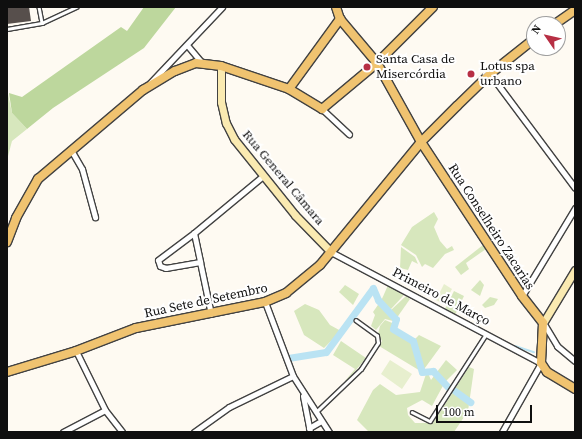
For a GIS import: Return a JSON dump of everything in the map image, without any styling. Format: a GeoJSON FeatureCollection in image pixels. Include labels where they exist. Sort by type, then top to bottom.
{"type":"FeatureCollection","features":[{"type":"Feature","properties":{"kind":"main road","name":"Rua Conselheiro Zacarias"},"geometry":{"type":"LineString","coordinates":[[336,7],[340,18],[377,63],[421,142],[522,296],[543,323]]}},
{"type":"Feature","properties":{"kind":"main road"},"geometry":{"type":"LineString","coordinates":[[7,242],[19,211],[38,179],[143,90],[186,66],[203,64],[220,66],[289,89],[322,109],[377,63],[433,7]]}},
{"type":"Feature","properties":{"kind":"main road"},"geometry":{"type":"LineString","coordinates":[[566,16],[575,10]]}},
{"type":"Feature","properties":{"kind":"main road"},"geometry":{"type":"LineString","coordinates":[[289,89],[340,18]]}},
{"type":"Feature","properties":{"kind":"main road","name":"Rua Sete de Setembro"},"geometry":{"type":"LineString","coordinates":[[7,372],[76,351],[136,328],[265,302],[293,288],[331,252],[421,142],[490,74],[526,45]]}},
{"type":"Feature","properties":{"kind":"main road"},"geometry":{"type":"LineString","coordinates":[[543,323],[541,363],[548,372],[575,389]]}},
{"type":"Feature","properties":{"kind":"street"},"geometry":{"type":"LineString","coordinates":[[143,90],[222,7]]}},
{"type":"Feature","properties":{"kind":"street"},"geometry":{"type":"LineString","coordinates":[[187,45],[203,64]]}},
{"type":"Feature","properties":{"kind":"street","name":"Rua General Câmara"},"geometry":{"type":"LineString","coordinates":[[220,66],[221,102],[226,124],[234,139],[295,215],[331,252]]}},
{"type":"Feature","properties":{"kind":"street"},"geometry":{"type":"LineString","coordinates":[[490,74],[575,188]]}},
{"type":"Feature","properties":{"kind":"street"},"geometry":{"type":"LineString","coordinates":[[322,109],[349,134]]}},
{"type":"Feature","properties":{"kind":"street"},"geometry":{"type":"LineString","coordinates":[[71,150],[82,170],[95,217]]}},
{"type":"Feature","properties":{"kind":"street"},"geometry":{"type":"LineString","coordinates":[[200,262],[166,268],[158,262],[163,254],[194,232],[263,176]]}},
{"type":"Feature","properties":{"kind":"street"},"geometry":{"type":"LineString","coordinates":[[522,296],[575,208]]}},
{"type":"Feature","properties":{"kind":"street"},"geometry":{"type":"LineString","coordinates":[[194,232],[211,314]]}},
{"type":"Feature","properties":{"kind":"street","name":"Primeiro de Março"},"geometry":{"type":"LineString","coordinates":[[331,252],[541,363]]}},
{"type":"Feature","properties":{"kind":"street"},"geometry":{"type":"LineString","coordinates":[[575,270],[543,323],[557,346],[575,361]]}},
{"type":"Feature","properties":{"kind":"street"},"geometry":{"type":"LineString","coordinates":[[265,302],[292,376],[329,432]]}},
{"type":"Feature","properties":{"kind":"street"},"geometry":{"type":"LineString","coordinates":[[76,351],[105,410],[122,432]]}},
{"type":"Feature","properties":{"kind":"street"},"geometry":{"type":"LineString","coordinates":[[502,432],[541,363]]}},
{"type":"Feature","properties":{"kind":"street"},"geometry":{"type":"LineString","coordinates":[[194,432],[229,406],[292,376]]}},
{"type":"Feature","properties":{"kind":"street"},"geometry":{"type":"LineString","coordinates":[[302,393],[309,430],[321,421]]}},
{"type":"Feature","properties":{"kind":"street"},"geometry":{"type":"LineString","coordinates":[[63,432],[105,410]]}},
{"type":"Feature","properties":{"kind":"lane"},"geometry":{"type":"LineString","coordinates":[[39,7],[42,23]]}},
{"type":"Feature","properties":{"kind":"lane"},"geometry":{"type":"LineString","coordinates":[[7,29],[42,23],[77,7]]}},
{"type":"Feature","properties":{"kind":"lane"},"geometry":{"type":"LineString","coordinates":[[316,412],[360,369],[378,343],[377,336],[356,321]]}},
{"type":"Feature","properties":{"kind":"lane"},"geometry":{"type":"LineString","coordinates":[[412,412],[430,421],[486,334]]}},
{"type":"Feature","properties":{"kind":"green space"},"geometry":{"type":"Polygon","coordinates":[[[144,7],[176,7],[144,48],[53,108],[27,129],[12,113],[9,93],[22,97],[121,27],[127,31],[144,7]]]}},
{"type":"Feature","properties":{"kind":"green space"},"geometry":{"type":"Polygon","coordinates":[[[7,89],[12,113],[27,129],[12,141],[7,160],[7,89]]]}},
{"type":"Feature","properties":{"kind":"green space"},"geometry":{"type":"Polygon","coordinates":[[[434,212],[438,219],[434,227],[440,241],[447,249],[452,246],[454,250],[445,254],[433,268],[425,264],[422,267],[416,255],[401,245],[412,227],[434,212]]]}},
{"type":"Feature","properties":{"kind":"green space"},"geometry":{"type":"Polygon","coordinates":[[[483,245],[486,249],[466,263],[469,269],[461,275],[455,267],[483,245]]]}},
{"type":"Feature","properties":{"kind":"green space"},"geometry":{"type":"Polygon","coordinates":[[[401,247],[415,257],[418,264],[412,261],[408,270],[400,268],[401,247]]]}},
{"type":"Feature","properties":{"kind":"green space"},"geometry":{"type":"Polygon","coordinates":[[[480,280],[484,285],[480,296],[471,290],[480,280]]]}},
{"type":"Feature","properties":{"kind":"green space"},"geometry":{"type":"Polygon","coordinates":[[[389,283],[404,291],[404,295],[391,309],[381,301],[389,283]]]}},
{"type":"Feature","properties":{"kind":"green space"},"geometry":{"type":"Polygon","coordinates":[[[444,284],[452,289],[444,304],[436,300],[444,284]]]}},
{"type":"Feature","properties":{"kind":"green space"},"geometry":{"type":"Polygon","coordinates":[[[345,285],[359,294],[353,305],[339,292],[345,285]]]}},
{"type":"Feature","properties":{"kind":"green space"},"geometry":{"type":"Polygon","coordinates":[[[454,291],[464,296],[455,315],[445,309],[454,291]]]}},
{"type":"Feature","properties":{"kind":"green space"},"geometry":{"type":"Polygon","coordinates":[[[406,296],[410,299],[396,319],[390,311],[406,296]]]}},
{"type":"Feature","properties":{"kind":"green space"},"geometry":{"type":"Polygon","coordinates":[[[490,297],[498,299],[494,305],[485,308],[482,305],[490,297]]]}},
{"type":"Feature","properties":{"kind":"green space"},"geometry":{"type":"Polygon","coordinates":[[[380,302],[397,322],[385,319],[376,330],[371,326],[375,315],[373,312],[380,302]]]}},
{"type":"Feature","properties":{"kind":"green space"},"geometry":{"type":"Polygon","coordinates":[[[305,304],[319,310],[330,325],[341,331],[324,348],[304,335],[294,311],[305,304]]]}},
{"type":"Feature","properties":{"kind":"green space"},"geometry":{"type":"Polygon","coordinates":[[[385,320],[397,325],[394,329],[413,341],[419,335],[441,346],[422,372],[379,346],[382,341],[378,334],[380,326],[385,320]]]}},
{"type":"Feature","properties":{"kind":"green space"},"geometry":{"type":"Polygon","coordinates":[[[341,341],[366,358],[346,382],[345,381],[355,369],[333,355],[341,341]]]}},
{"type":"Feature","properties":{"kind":"green space"},"geometry":{"type":"Polygon","coordinates":[[[390,360],[412,374],[402,389],[381,374],[390,360]]]}},
{"type":"Feature","properties":{"kind":"green space"},"geometry":{"type":"Polygon","coordinates":[[[446,360],[457,370],[445,382],[432,406],[422,400],[407,408],[408,415],[415,423],[433,423],[469,367],[474,369],[468,411],[454,432],[369,432],[357,420],[373,390],[380,384],[396,395],[420,392],[427,371],[431,380],[446,360]]]}},
{"type":"Feature","properties":{"kind":"building"},"geometry":{"type":"Polygon","coordinates":[[[7,7],[29,7],[31,21],[7,24],[7,7]]]}},
{"type":"Feature","properties":{"kind":"waterway"},"geometry":{"type":"LineString","coordinates":[[373,288],[378,300],[396,319],[393,329],[413,341],[422,372],[433,371],[449,388]]}},
{"type":"Feature","properties":{"kind":"waterway"},"geometry":{"type":"LineString","coordinates":[[288,358],[326,352],[373,288]]}},
{"type":"Feature","properties":{"kind":"waterway"},"geometry":{"type":"LineString","coordinates":[[515,346],[534,352]]}},
{"type":"Feature","properties":{"kind":"waterway"},"geometry":{"type":"LineString","coordinates":[[455,391],[470,402]]}},
{"type":"Feature","properties":{"kind":"place","name":"Santa Casa de Misercórdia"},"geometry":{"type":"Point","coordinates":[367,67]}},
{"type":"Feature","properties":{"kind":"place","name":"Lotus spa urbano"},"geometry":{"type":"Point","coordinates":[471,74]}}]}
